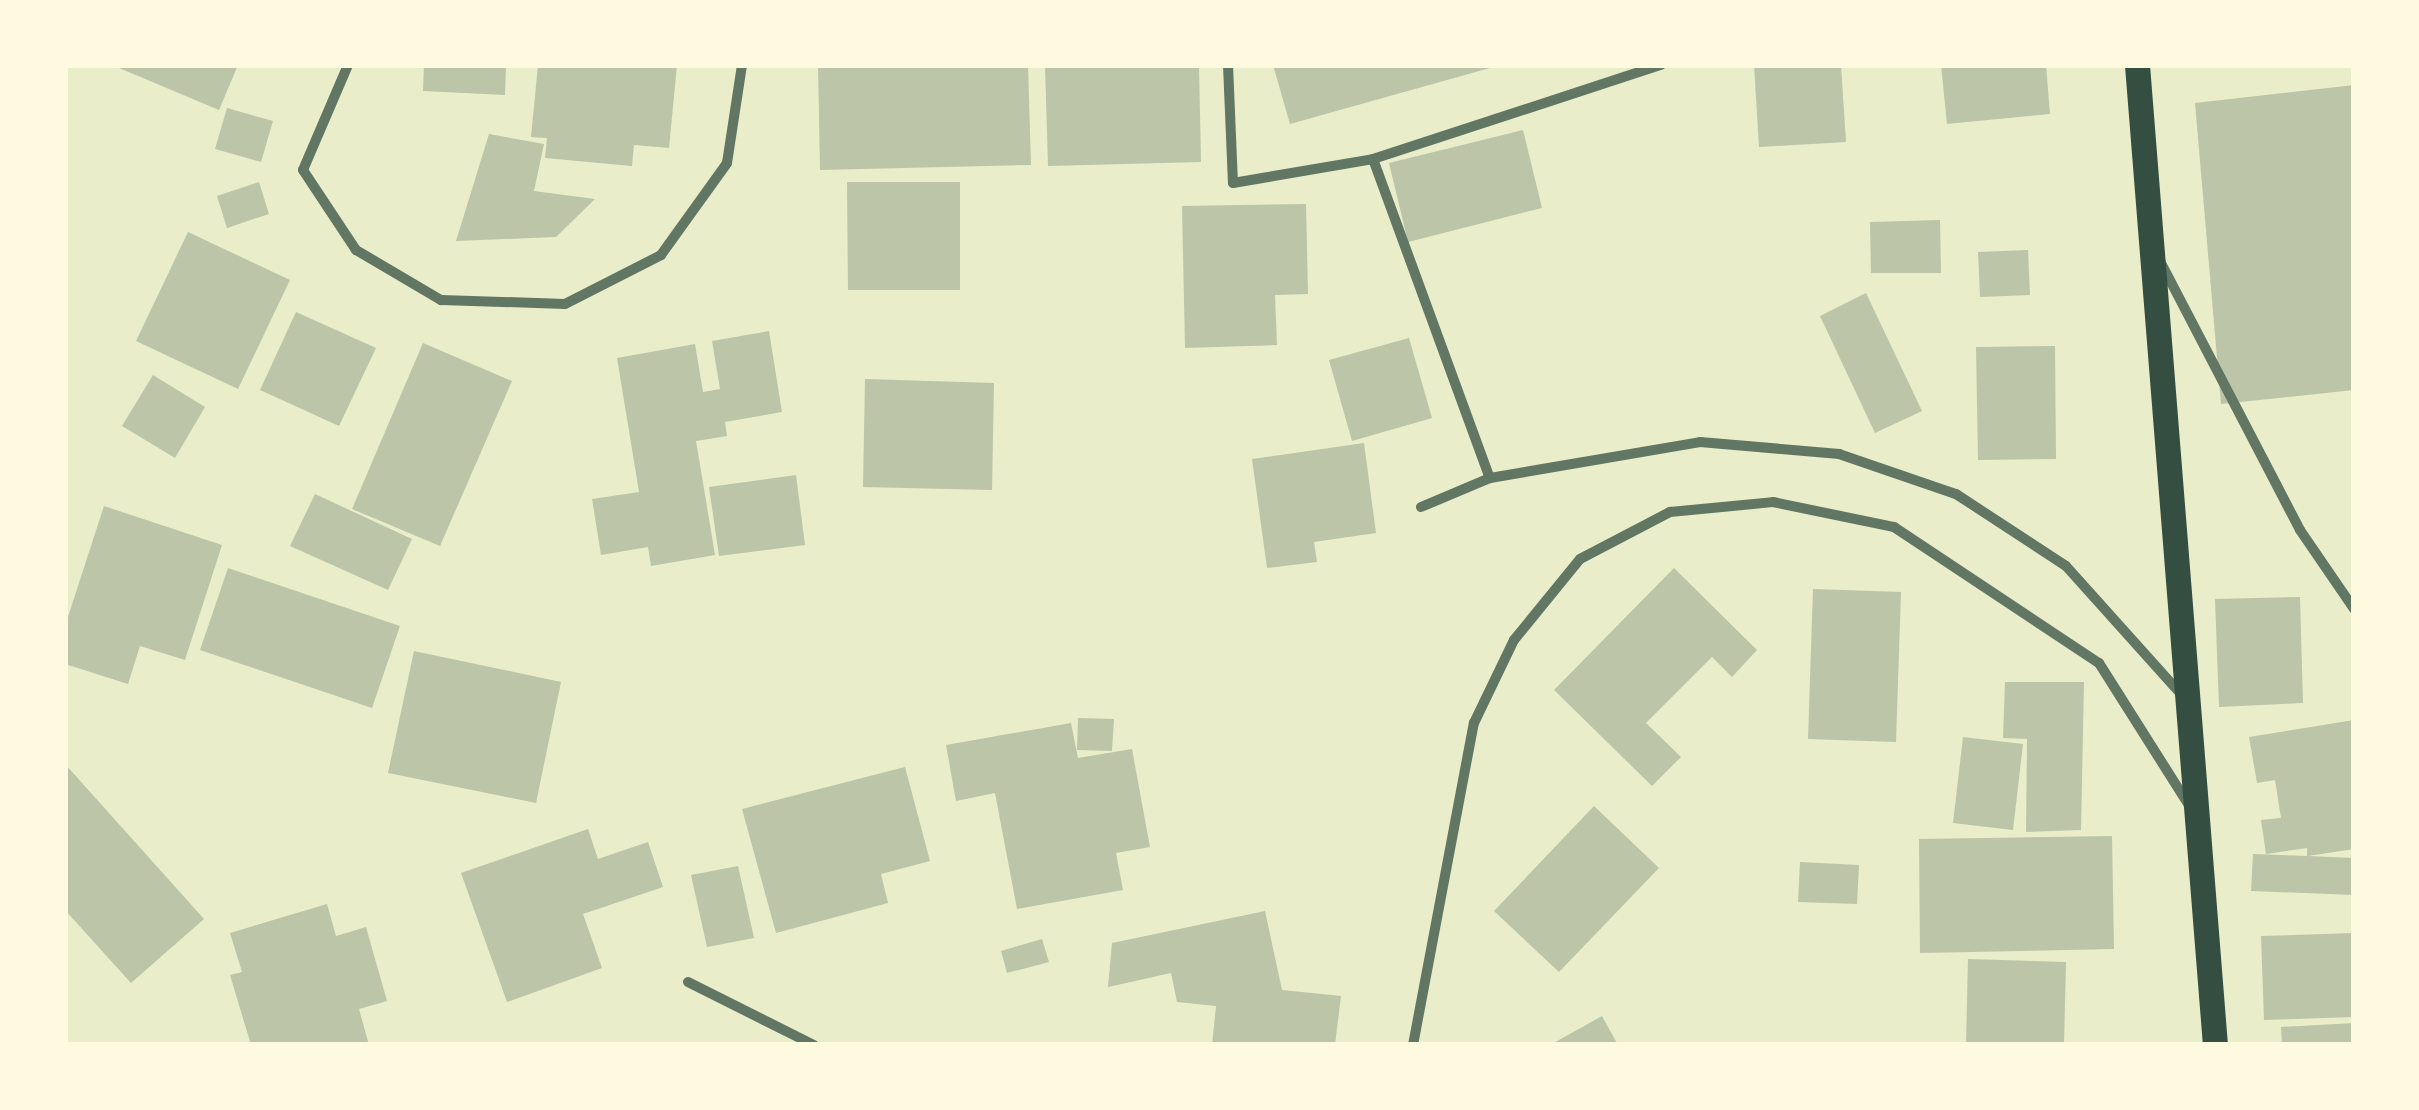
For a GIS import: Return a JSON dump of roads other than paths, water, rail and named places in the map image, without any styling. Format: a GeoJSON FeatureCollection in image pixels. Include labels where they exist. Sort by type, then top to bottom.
{"type":"FeatureCollection","features":[{"type":"Feature","properties":{"kind":"main road"},"geometry":{"type":"LineString","coordinates":[[2137,65],[2215,1045]]}},
{"type":"Feature","properties":{"kind":"street"},"geometry":{"type":"LineString","coordinates":[[348,65],[303,170],[356,250],[441,300],[565,304],[662,254],[727,163],[742,65]]}},
{"type":"Feature","properties":{"kind":"street"},"geometry":{"type":"LineString","coordinates":[[1228,65],[1233,183],[1373,159],[1661,65]]}},
{"type":"Feature","properties":{"kind":"street"},"geometry":{"type":"LineString","coordinates":[[1373,159],[1490,478]]}},
{"type":"Feature","properties":{"kind":"street"},"geometry":{"type":"LineString","coordinates":[[2152,246],[2300,530],[2354,609]]}},
{"type":"Feature","properties":{"kind":"street"},"geometry":{"type":"LineString","coordinates":[[1420,507],[1490,478],[1700,442],[1839,454],[1956,494],[2066,566],[2188,701]]}},
{"type":"Feature","properties":{"kind":"street"},"geometry":{"type":"LineString","coordinates":[[1413,1045],[1474,723],[1514,640],[1580,559],[1670,512],[1773,502],[1894,526],[2099,663],[2196,818]]}},
{"type":"Feature","properties":{"kind":"street"},"geometry":{"type":"LineString","coordinates":[[688,982],[814,1045]]}}]}
